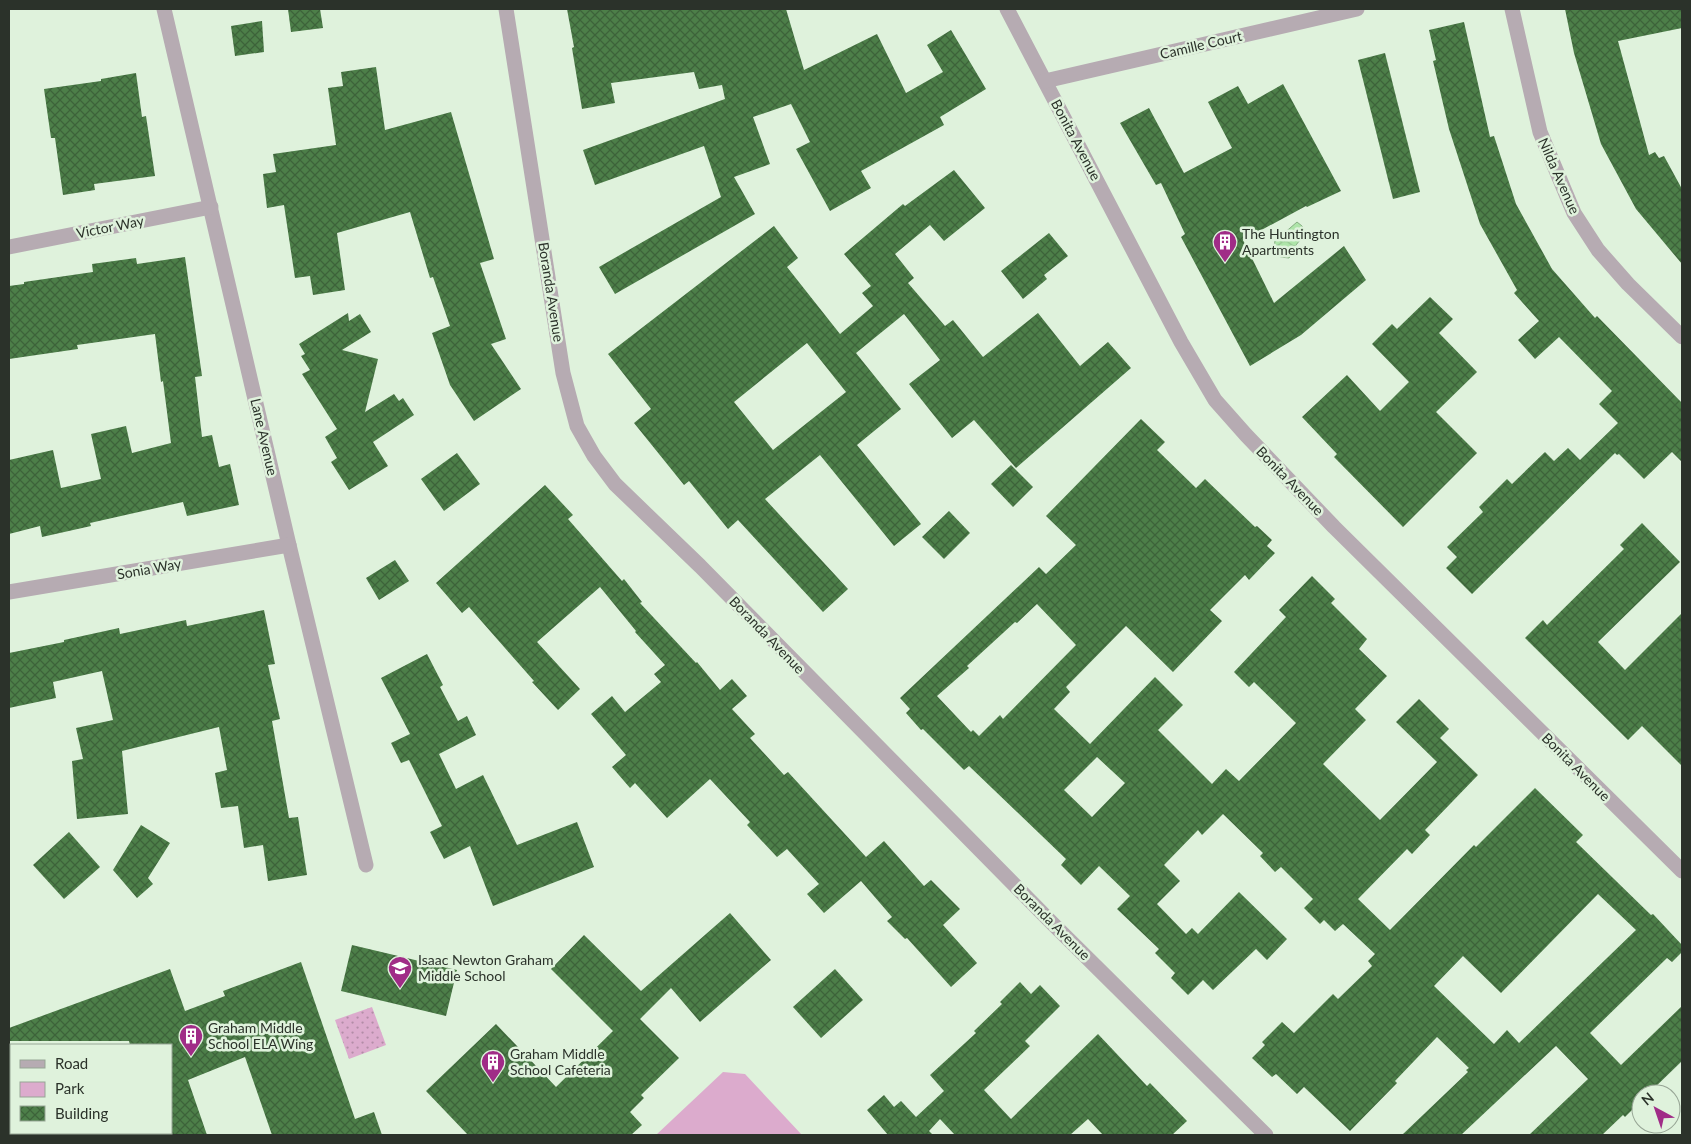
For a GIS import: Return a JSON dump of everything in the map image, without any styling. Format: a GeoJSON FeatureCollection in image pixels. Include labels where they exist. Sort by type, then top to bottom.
{"type":"FeatureCollection","features":[{"type":"Feature","properties":{"kind":"street","name":"Lane Avenue"},"geometry":{"type":"LineString","coordinates":[[164,9],[366,865]]}},
{"type":"Feature","properties":{"kind":"street","name":"Boranda Avenue"},"geometry":{"type":"LineString","coordinates":[[506,9],[563,373],[577,426],[594,456],[614,484],[700,566],[1052,923],[1266,1135]]}},
{"type":"Feature","properties":{"kind":"street","name":"Bonita Avenue"},"geometry":{"type":"LineString","coordinates":[[1007,9],[1180,342],[1215,400],[1334,527],[1682,872]]}},
{"type":"Feature","properties":{"kind":"street","name":"Camille Court"},"geometry":{"type":"LineString","coordinates":[[1045,81],[1356,9]]}},
{"type":"Feature","properties":{"kind":"street","name":"Nilda Avenue"},"geometry":{"type":"LineString","coordinates":[[1512,9],[1540,132],[1574,213],[1598,250],[1628,284],[1682,337]]}},
{"type":"Feature","properties":{"kind":"street","name":"Victor Way"},"geometry":{"type":"LineString","coordinates":[[9,246],[211,206]]}},
{"type":"Feature","properties":{"kind":"street","name":"Sonia Way"},"geometry":{"type":"LineString","coordinates":[[9,592],[289,545]]}},
{"type":"Feature","properties":{"kind":"green space"},"geometry":{"type":"Polygon","coordinates":[[[372,1007],[386,1045],[349,1059],[335,1020],[372,1007]]]}},
{"type":"Feature","properties":{"kind":"green space"},"geometry":{"type":"Polygon","coordinates":[[[723,1072],[745,1074],[802,1135],[656,1135],[723,1072]]]}},
{"type":"Feature","properties":{"kind":"water"},"geometry":{"type":"Polygon","coordinates":[[[1297,222],[1302,226],[1304,232],[1289,258],[1273,253],[1275,241],[1297,222]]]}},
{"type":"Feature","properties":{"kind":"building"},"geometry":{"type":"Polygon","coordinates":[[[288,9],[320,9],[323,28],[291,32],[288,9]]]}},
{"type":"Feature","properties":{"kind":"building"},"geometry":{"type":"Polygon","coordinates":[[[567,9],[786,9],[804,70],[877,34],[906,93],[943,72],[927,45],[951,30],[986,89],[940,117],[944,125],[861,171],[871,188],[830,211],[796,149],[810,142],[791,104],[753,117],[770,164],[734,177],[755,214],[615,294],[599,267],[721,197],[704,146],[595,185],[583,150],[725,99],[722,85],[699,89],[694,72],[611,83],[615,103],[582,109],[567,9]]]}},
{"type":"Feature","properties":{"kind":"building"},"geometry":{"type":"Polygon","coordinates":[[[1565,9],[1682,9],[1682,28],[1618,41],[1649,155],[1655,152],[1659,158],[1664,156],[1682,189],[1682,264],[1636,209],[1601,144],[1574,53],[1565,9]]]}},
{"type":"Feature","properties":{"kind":"building"},"geometry":{"type":"Polygon","coordinates":[[[262,21],[264,52],[235,56],[231,26],[262,21]]]}},
{"type":"Feature","properties":{"kind":"building"},"geometry":{"type":"Polygon","coordinates":[[[1464,22],[1490,137],[1494,136],[1516,204],[1552,269],[1595,318],[1597,316],[1682,403],[1682,462],[1672,452],[1644,479],[1619,454],[1615,453],[1472,594],[1446,568],[1457,557],[1447,547],[1483,512],[1479,507],[1507,479],[1512,484],[1545,452],[1554,461],[1568,448],[1580,460],[1618,423],[1599,404],[1612,391],[1559,337],[1535,359],[1518,340],[1539,321],[1514,293],[1517,290],[1480,224],[1449,129],[1433,61],[1436,60],[1429,30],[1464,22]]]}},
{"type":"Feature","properties":{"kind":"building"},"geometry":{"type":"Polygon","coordinates":[[[1385,53],[1420,192],[1393,199],[1358,60],[1385,53]]]}},
{"type":"Feature","properties":{"kind":"building"},"geometry":{"type":"Polygon","coordinates":[[[376,67],[385,130],[451,112],[494,259],[480,263],[506,339],[491,344],[521,389],[474,421],[450,385],[432,333],[450,326],[433,277],[430,278],[410,212],[337,233],[345,290],[313,295],[310,276],[295,278],[284,205],[267,208],[263,174],[276,172],[273,154],[336,145],[328,88],[343,86],[341,72],[376,67]]]}},
{"type":"Feature","properties":{"kind":"building"},"geometry":{"type":"Polygon","coordinates":[[[136,73],[142,117],[146,116],[155,176],[94,184],[95,190],[63,195],[55,138],[51,138],[44,89],[101,81],[101,79],[136,73]]]}},
{"type":"Feature","properties":{"kind":"building"},"geometry":{"type":"Polygon","coordinates":[[[1283,84],[1341,191],[1306,206],[1243,240],[1274,303],[1344,246],[1366,280],[1301,335],[1250,366],[1181,237],[1185,234],[1161,183],[1156,185],[1120,123],[1149,108],[1184,173],[1232,148],[1208,102],[1238,86],[1248,104],[1283,84]]]}},
{"type":"Feature","properties":{"kind":"building"},"geometry":{"type":"Polygon","coordinates":[[[954,170],[985,208],[944,241],[930,225],[895,254],[914,278],[908,283],[945,326],[953,320],[983,357],[1038,313],[1080,366],[1108,342],[1131,368],[1016,468],[974,420],[952,438],[909,384],[940,360],[904,314],[856,353],[901,409],[857,445],[921,524],[894,546],[820,455],[765,499],[848,589],[823,612],[738,520],[728,529],[689,481],[684,485],[634,423],[651,409],[608,354],[774,226],[798,258],[787,267],[840,334],[873,306],[862,293],[871,286],[844,254],[903,204],[905,206],[954,170]],[[807,343],[734,402],[773,450],[846,392],[807,343]]]}},
{"type":"Feature","properties":{"kind":"building"},"geometry":{"type":"Polygon","coordinates":[[[1049,233],[1068,256],[1044,275],[1047,279],[1023,299],[1001,271],[1049,233]]]}},
{"type":"Feature","properties":{"kind":"building"},"geometry":{"type":"Polygon","coordinates":[[[185,257],[202,376],[195,377],[202,437],[212,435],[219,467],[230,464],[239,505],[187,516],[183,502],[90,523],[91,526],[42,537],[40,526],[9,534],[9,460],[53,450],[61,488],[101,479],[91,434],[126,426],[132,453],[171,443],[155,334],[77,345],[78,349],[9,359],[9,286],[93,272],[92,264],[136,258],[137,264],[185,257]]]}},
{"type":"Feature","properties":{"kind":"building"},"geometry":{"type":"Polygon","coordinates":[[[1430,297],[1453,319],[1439,333],[1477,372],[1436,412],[1477,453],[1403,527],[1334,457],[1337,454],[1302,417],[1347,375],[1380,411],[1409,382],[1372,344],[1392,324],[1397,329],[1430,297]]]}},
{"type":"Feature","properties":{"kind":"building"},"geometry":{"type":"Polygon","coordinates":[[[348,313],[349,321],[360,314],[371,332],[342,350],[378,359],[365,412],[394,394],[399,401],[403,398],[414,415],[373,442],[388,466],[349,490],[331,462],[337,458],[325,437],[337,429],[302,374],[310,370],[301,356],[305,354],[299,344],[348,313]]]}},
{"type":"Feature","properties":{"kind":"building"},"geometry":{"type":"Polygon","coordinates":[[[1141,419],[1165,442],[1157,450],[1196,488],[1205,479],[1255,527],[1257,526],[1272,540],[1267,546],[1275,553],[1249,580],[1245,575],[1210,610],[1222,621],[1173,672],[1126,626],[1066,687],[1070,692],[1054,709],[1090,744],[1155,677],[1183,705],[1158,730],[1212,784],[1226,769],[1239,781],[1296,723],[1254,682],[1249,687],[1234,672],[1286,617],[1279,610],[1312,576],[1335,599],[1331,603],[1367,639],[1359,649],[1387,676],[1355,709],[1366,720],[1323,764],[1380,820],[1437,762],[1396,722],[1419,699],[1449,729],[1440,738],[1478,775],[1425,830],[1430,835],[1412,854],[1407,849],[1358,899],[1390,930],[1474,845],[1476,847],[1535,788],[1583,835],[1576,842],[1651,915],[1653,914],[1682,945],[1682,952],[1672,962],[1667,958],[1590,1033],[1621,1065],[1682,1006],[1682,1061],[1658,1084],[1631,1084],[1631,1111],[1625,1117],[1623,1115],[1602,1135],[1529,1135],[1588,1079],[1556,1046],[1461,1135],[1402,1135],[1468,1072],[1466,1070],[1469,1068],[1437,1037],[1395,1081],[1397,1083],[1350,1131],[1304,1087],[1297,1094],[1276,1074],[1272,1077],[1252,1058],[1265,1045],[1262,1042],[1282,1022],[1294,1033],[1333,994],[1338,999],[1372,966],[1368,961],[1375,954],[1343,924],[1335,931],[1324,920],[1320,924],[1304,908],[1313,899],[1281,867],[1275,872],[1260,856],[1263,853],[1223,814],[1202,835],[1198,830],[1164,865],[1180,881],[1157,904],[1186,934],[1192,928],[1198,934],[1239,892],[1287,939],[1267,960],[1256,949],[1213,990],[1203,980],[1188,995],[1171,978],[1175,973],[1155,953],[1159,949],[1117,909],[1130,896],[1099,866],[1081,885],[1061,865],[1066,859],[969,766],[964,770],[923,729],[921,730],[906,713],[910,709],[900,698],[1039,567],[1046,574],[1076,545],[1046,516],[1141,419]],[[1037,604],[967,666],[969,668],[937,696],[971,732],[973,730],[979,736],[1000,715],[1003,719],[1076,645],[1037,604]],[[1097,757],[1064,790],[1092,817],[1125,783],[1097,757]],[[1598,894],[1501,993],[1463,956],[1434,986],[1494,1044],[1507,1030],[1519,1043],[1636,930],[1598,894]]]}},
{"type":"Feature","properties":{"kind":"building"},"geometry":{"type":"Polygon","coordinates":[[[457,453],[480,484],[444,511],[421,479],[457,453]]]}},
{"type":"Feature","properties":{"kind":"building"},"geometry":{"type":"Polygon","coordinates":[[[1011,465],[1033,487],[1013,507],[991,484],[1011,465]]]}},
{"type":"Feature","properties":{"kind":"building"},"geometry":{"type":"Polygon","coordinates":[[[545,485],[573,515],[568,519],[622,581],[624,579],[642,602],[640,603],[697,662],[720,690],[732,679],[747,696],[732,709],[755,734],[750,738],[784,775],[788,772],[866,857],[884,841],[924,886],[931,880],[960,909],[943,925],[977,963],[951,987],[907,938],[905,939],[887,921],[892,917],[861,881],[824,913],[807,894],[819,884],[787,849],[777,857],[747,825],[750,822],[710,779],[667,818],[635,783],[630,788],[612,767],[626,755],[591,714],[612,696],[625,712],[661,682],[654,674],[665,665],[635,632],[600,587],[537,642],[580,689],[558,710],[469,607],[462,613],[436,583],[545,485]]]}},
{"type":"Feature","properties":{"kind":"building"},"geometry":{"type":"Polygon","coordinates":[[[949,511],[970,533],[944,559],[922,537],[949,511]]]}},
{"type":"Feature","properties":{"kind":"building"},"geometry":{"type":"Polygon","coordinates":[[[1642,523],[1680,562],[1598,642],[1625,670],[1682,613],[1682,766],[1642,726],[1628,740],[1525,638],[1543,620],[1547,625],[1624,549],[1620,545],[1642,523]]]}},
{"type":"Feature","properties":{"kind":"building"},"geometry":{"type":"Polygon","coordinates":[[[395,560],[409,581],[379,600],[366,578],[395,560]]]}},
{"type":"Feature","properties":{"kind":"building"},"geometry":{"type":"Polygon","coordinates":[[[264,610],[275,664],[268,665],[280,719],[272,721],[289,818],[298,817],[307,875],[268,881],[263,845],[244,848],[238,806],[221,808],[215,773],[227,770],[219,727],[122,751],[128,814],[77,819],[72,761],[83,759],[76,728],[113,720],[102,671],[53,682],[56,698],[9,708],[9,653],[119,628],[120,634],[186,620],[187,626],[264,610]]]}},
{"type":"Feature","properties":{"kind":"building"},"geometry":{"type":"Polygon","coordinates":[[[427,654],[443,685],[440,687],[458,721],[467,716],[476,735],[439,754],[456,789],[483,775],[517,845],[577,822],[594,867],[493,906],[470,846],[444,859],[430,832],[442,826],[409,760],[401,763],[391,743],[410,734],[381,678],[427,654]]]}},
{"type":"Feature","properties":{"kind":"building"},"geometry":{"type":"Polygon","coordinates":[[[141,825],[170,843],[148,878],[153,884],[137,898],[113,870],[141,825]]]}},
{"type":"Feature","properties":{"kind":"building"},"geometry":{"type":"Polygon","coordinates":[[[69,832],[100,867],[64,899],[33,865],[69,832]]]}},
{"type":"Feature","properties":{"kind":"building"},"geometry":{"type":"Polygon","coordinates":[[[730,913],[771,960],[700,1022],[671,988],[640,1019],[679,1058],[641,1095],[644,1098],[630,1112],[642,1125],[631,1135],[468,1135],[426,1091],[496,1024],[556,1087],[613,1031],[551,969],[584,935],[641,991],[730,913]]]}},
{"type":"Feature","properties":{"kind":"building"},"geometry":{"type":"Polygon","coordinates":[[[352,945],[457,970],[446,1016],[341,991],[352,945]]]}},
{"type":"Feature","properties":{"kind":"building"},"geometry":{"type":"Polygon","coordinates":[[[301,962],[355,1119],[374,1112],[382,1135],[272,1135],[245,1057],[188,1080],[207,1135],[171,1135],[172,1044],[130,1044],[129,1041],[9,1041],[9,1028],[170,969],[185,1011],[225,996],[223,991],[301,962]]]}},
{"type":"Feature","properties":{"kind":"building"},"geometry":{"type":"Polygon","coordinates":[[[835,969],[863,1000],[821,1038],[793,1007],[835,969]]]}},
{"type":"Feature","properties":{"kind":"building"},"geometry":{"type":"Polygon","coordinates":[[[1020,982],[1031,994],[1040,985],[1060,1006],[1025,1041],[1030,1046],[984,1090],[1011,1119],[1098,1034],[1147,1086],[1150,1083],[1187,1121],[1172,1135],[1103,1135],[1088,1119],[1070,1135],[955,1135],[940,1119],[929,1131],[933,1135],[888,1135],[867,1110],[884,1095],[894,1107],[901,1101],[916,1117],[944,1091],[930,1075],[976,1033],[974,1031],[1002,1004],[1000,1002],[1020,982]]]}},
{"type":"Feature","properties":{"kind":"place","name":"The Huntington Apartments"},"geometry":{"type":"Point","coordinates":[1225,263]}},
{"type":"Feature","properties":{"kind":"place","name":"Isaac Newton Graham Middle School"},"geometry":{"type":"Point","coordinates":[400,989]}},
{"type":"Feature","properties":{"kind":"place","name":"Graham Middle School ELA Wing"},"geometry":{"type":"Point","coordinates":[191,1057]}},
{"type":"Feature","properties":{"kind":"place","name":"Graham Middle School Cafeteria"},"geometry":{"type":"Point","coordinates":[493,1083]}}]}
